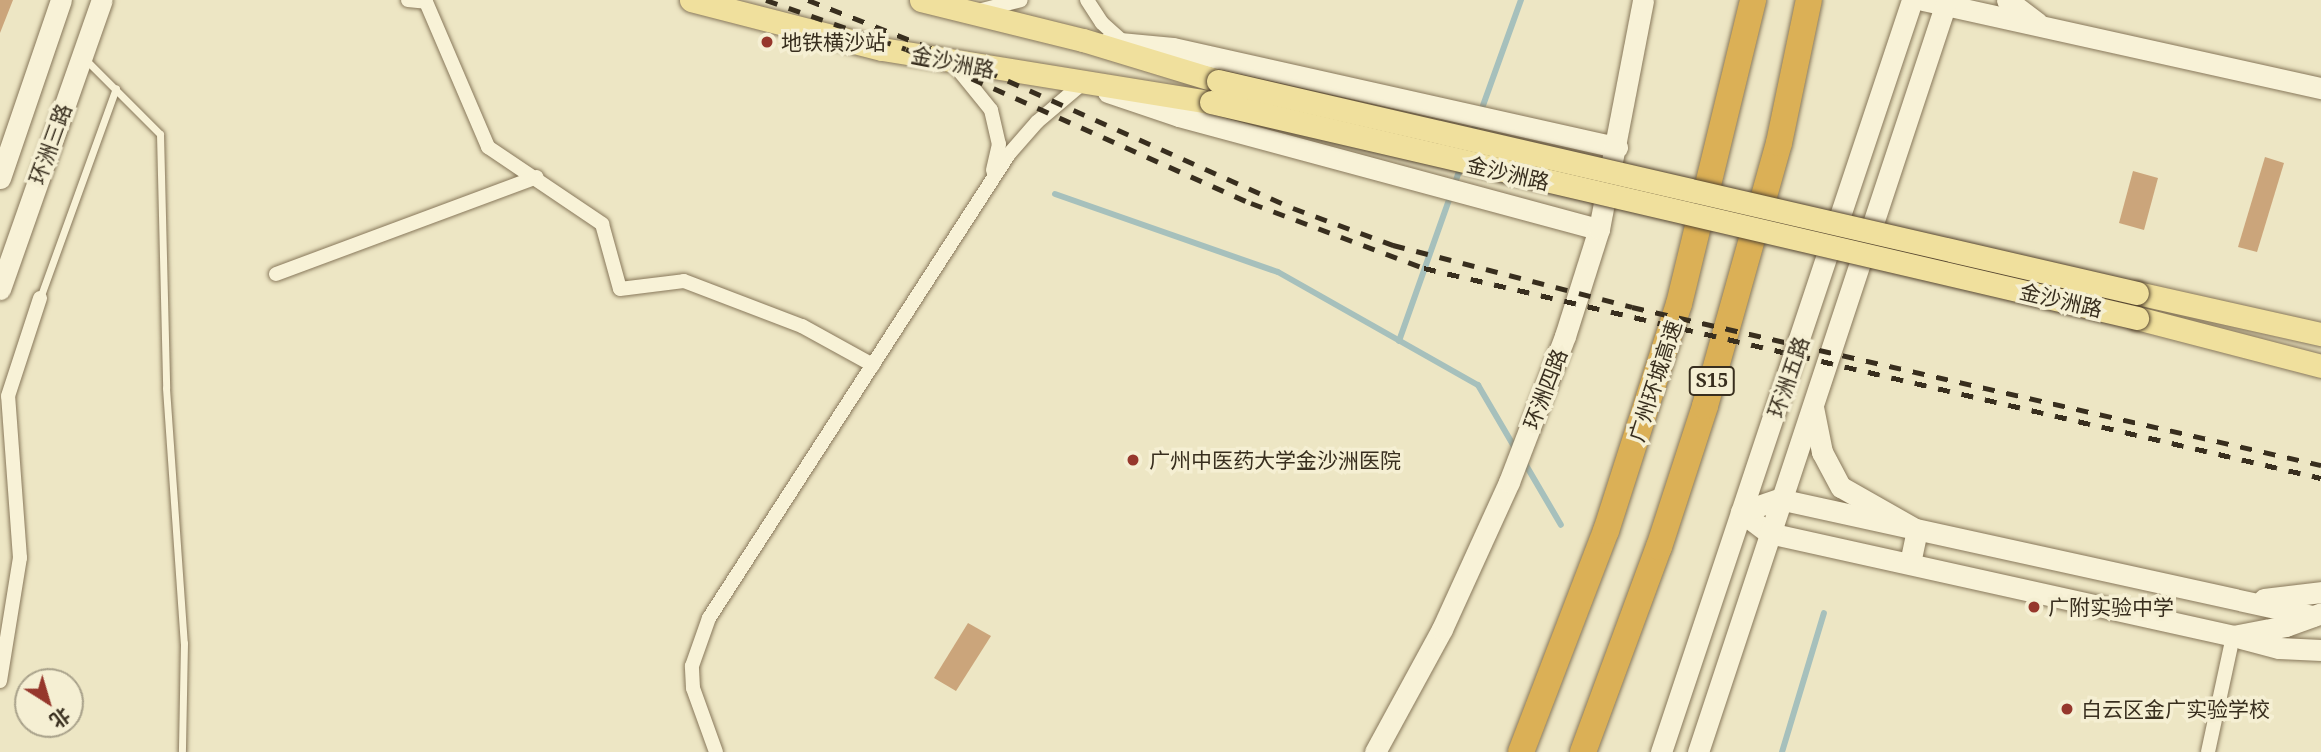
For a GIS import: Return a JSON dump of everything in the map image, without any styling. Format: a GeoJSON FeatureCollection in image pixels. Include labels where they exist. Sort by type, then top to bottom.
{"type":"FeatureCollection","features":[{"type":"Feature","properties":{"kind":"highway","name":"广州环城高速"},"geometry":{"type":"LineString","coordinates":[[1521,752],[1606,531],[1679,304],[1753,0]]}},
{"type":"Feature","properties":{"kind":"highway","name":"S15"},"geometry":{"type":"LineString","coordinates":[[1583,752],[1659,547],[1709,392],[1779,143],[1810,0]]}},
{"type":"Feature","properties":{"kind":"main road","name":"金沙洲路"},"geometry":{"type":"LineString","coordinates":[[691,0],[952,62],[1083,83],[1215,92],[2321,334]]}},
{"type":"Feature","properties":{"kind":"main road","name":"金沙洲路"},"geometry":{"type":"LineString","coordinates":[[921,0],[1083,40],[1151,62],[1215,92],[2137,318],[2321,366]]}},
{"type":"Feature","properties":{"kind":"street","name":"环洲三路"},"geometry":{"type":"LineString","coordinates":[[0,178],[61,0]]}},
{"type":"Feature","properties":{"kind":"street","name":"环洲三路"},"geometry":{"type":"LineString","coordinates":[[0,289],[102,0]]}},
{"type":"Feature","properties":{"kind":"street"},"geometry":{"type":"LineString","coordinates":[[408,0],[426,2],[488,147],[537,177],[602,224],[621,289],[684,281],[802,326],[873,365]]}},
{"type":"Feature","properties":{"kind":"street"},"geometry":{"type":"LineString","coordinates":[[972,12],[1021,0]]}},
{"type":"Feature","properties":{"kind":"street"},"geometry":{"type":"LineString","coordinates":[[1087,0],[1102,23],[1125,44],[1151,62]]}},
{"type":"Feature","properties":{"kind":"street","name":"环洲四路"},"geometry":{"type":"LineString","coordinates":[[1375,752],[1442,629],[1509,482],[1553,369],[1599,229],[1617,147],[1643,0]]}},
{"type":"Feature","properties":{"kind":"street","name":"环洲五路"},"geometry":{"type":"LineString","coordinates":[[1661,752],[1912,0]]}},
{"type":"Feature","properties":{"kind":"street"},"geometry":{"type":"LineString","coordinates":[[1923,0],[1946,3],[2051,31],[2321,88]]}},
{"type":"Feature","properties":{"kind":"street"},"geometry":{"type":"LineString","coordinates":[[2007,0],[2051,31]]}},
{"type":"Feature","properties":{"kind":"street","name":"环洲五路"},"geometry":{"type":"LineString","coordinates":[[1698,752],[1779,499],[1946,3]]}},
{"type":"Feature","properties":{"kind":"street"},"geometry":{"type":"LineString","coordinates":[[1083,40],[1173,48],[1617,147]]}},
{"type":"Feature","properties":{"kind":"street"},"geometry":{"type":"LineString","coordinates":[[952,62],[982,94],[998,129],[996,163],[987,187]]}},
{"type":"Feature","properties":{"kind":"street"},"geometry":{"type":"LineString","coordinates":[[716,752],[693,688],[699,643],[749,553],[987,187],[1022,136],[1083,83],[1179,116],[1599,229]]}},
{"type":"Feature","properties":{"kind":"street"},"geometry":{"type":"LineString","coordinates":[[276,274],[537,177]]}},
{"type":"Feature","properties":{"kind":"street"},"geometry":{"type":"LineString","coordinates":[[0,681],[20,558],[8,396],[40,298]]}},
{"type":"Feature","properties":{"kind":"street"},"geometry":{"type":"LineString","coordinates":[[1812,402],[1822,452],[1841,487],[1881,514],[1917,530]]}},
{"type":"Feature","properties":{"kind":"street"},"geometry":{"type":"LineString","coordinates":[[1741,512],[1779,499],[2317,615]]}},
{"type":"Feature","properties":{"kind":"street"},"geometry":{"type":"LineString","coordinates":[[1741,512],[1769,533],[1910,562],[2279,649],[2321,650]]}},
{"type":"Feature","properties":{"kind":"street"},"geometry":{"type":"LineString","coordinates":[[1910,562],[1917,530]]}},
{"type":"Feature","properties":{"kind":"street"},"geometry":{"type":"LineString","coordinates":[[2214,594],[2292,598],[2321,592]]}},
{"type":"Feature","properties":{"kind":"street"},"geometry":{"type":"LineString","coordinates":[[2233,636],[2286,626],[2317,615]]}},
{"type":"Feature","properties":{"kind":"street"},"geometry":{"type":"LineString","coordinates":[[2208,752],[2233,636]]}},
{"type":"Feature","properties":{"kind":"lane"},"geometry":{"type":"LineString","coordinates":[[82,56],[160,134],[166,388],[184,643],[182,752]]}},
{"type":"Feature","properties":{"kind":"lane"},"geometry":{"type":"LineString","coordinates":[[40,298],[116,88]]}},
{"type":"Feature","properties":{"kind":"building"},"geometry":{"type":"Polygon","coordinates":[[[0,0],[13,0],[0,33],[0,0]]]}},
{"type":"Feature","properties":{"kind":"building"},"geometry":{"type":"Polygon","coordinates":[[[2265,157],[2284,163],[2257,252],[2238,247],[2265,157]]]}},
{"type":"Feature","properties":{"kind":"building"},"geometry":{"type":"Polygon","coordinates":[[[2133,171],[2158,178],[2144,230],[2119,223],[2133,171]]]}},
{"type":"Feature","properties":{"kind":"building"},"geometry":{"type":"Polygon","coordinates":[[[968,623],[991,636],[956,691],[934,678],[968,623]]]}},
{"type":"Feature","properties":{"kind":"waterway"},"geometry":{"type":"LineString","coordinates":[[1472,136],[1521,0]]}},
{"type":"Feature","properties":{"kind":"waterway"},"geometry":{"type":"LineString","coordinates":[[1399,341],[1461,166]]}},
{"type":"Feature","properties":{"kind":"waterway"},"geometry":{"type":"LineString","coordinates":[[1055,194],[1278,272],[1478,385],[1515,448]]}},
{"type":"Feature","properties":{"kind":"waterway"},"geometry":{"type":"LineString","coordinates":[[1523,460],[1561,525]]}},
{"type":"Feature","properties":{"kind":"waterway"},"geometry":{"type":"LineString","coordinates":[[1782,752],[1824,613]]}},
{"type":"Feature","properties":{"kind":"railway"},"geometry":{"type":"LineString","coordinates":[[766,0],[906,49],[1251,203],[1424,268],[2321,478]]}},
{"type":"Feature","properties":{"kind":"railway"},"geometry":{"type":"LineString","coordinates":[[808,0],[964,61],[1293,208],[1393,245],[1632,307],[2321,465]]}},
{"type":"Feature","properties":{"kind":"place","name":"地铁横沙站"},"geometry":{"type":"Point","coordinates":[767,42]}},
{"type":"Feature","properties":{"kind":"place","name":"广州中医药大学金沙洲医院"},"geometry":{"type":"Point","coordinates":[1133,460]}},
{"type":"Feature","properties":{"kind":"place","name":"广附实验中学"},"geometry":{"type":"Point","coordinates":[2034,607]}},
{"type":"Feature","properties":{"kind":"place","name":"白云区金广实验学校"},"geometry":{"type":"Point","coordinates":[2067,709]}}]}
